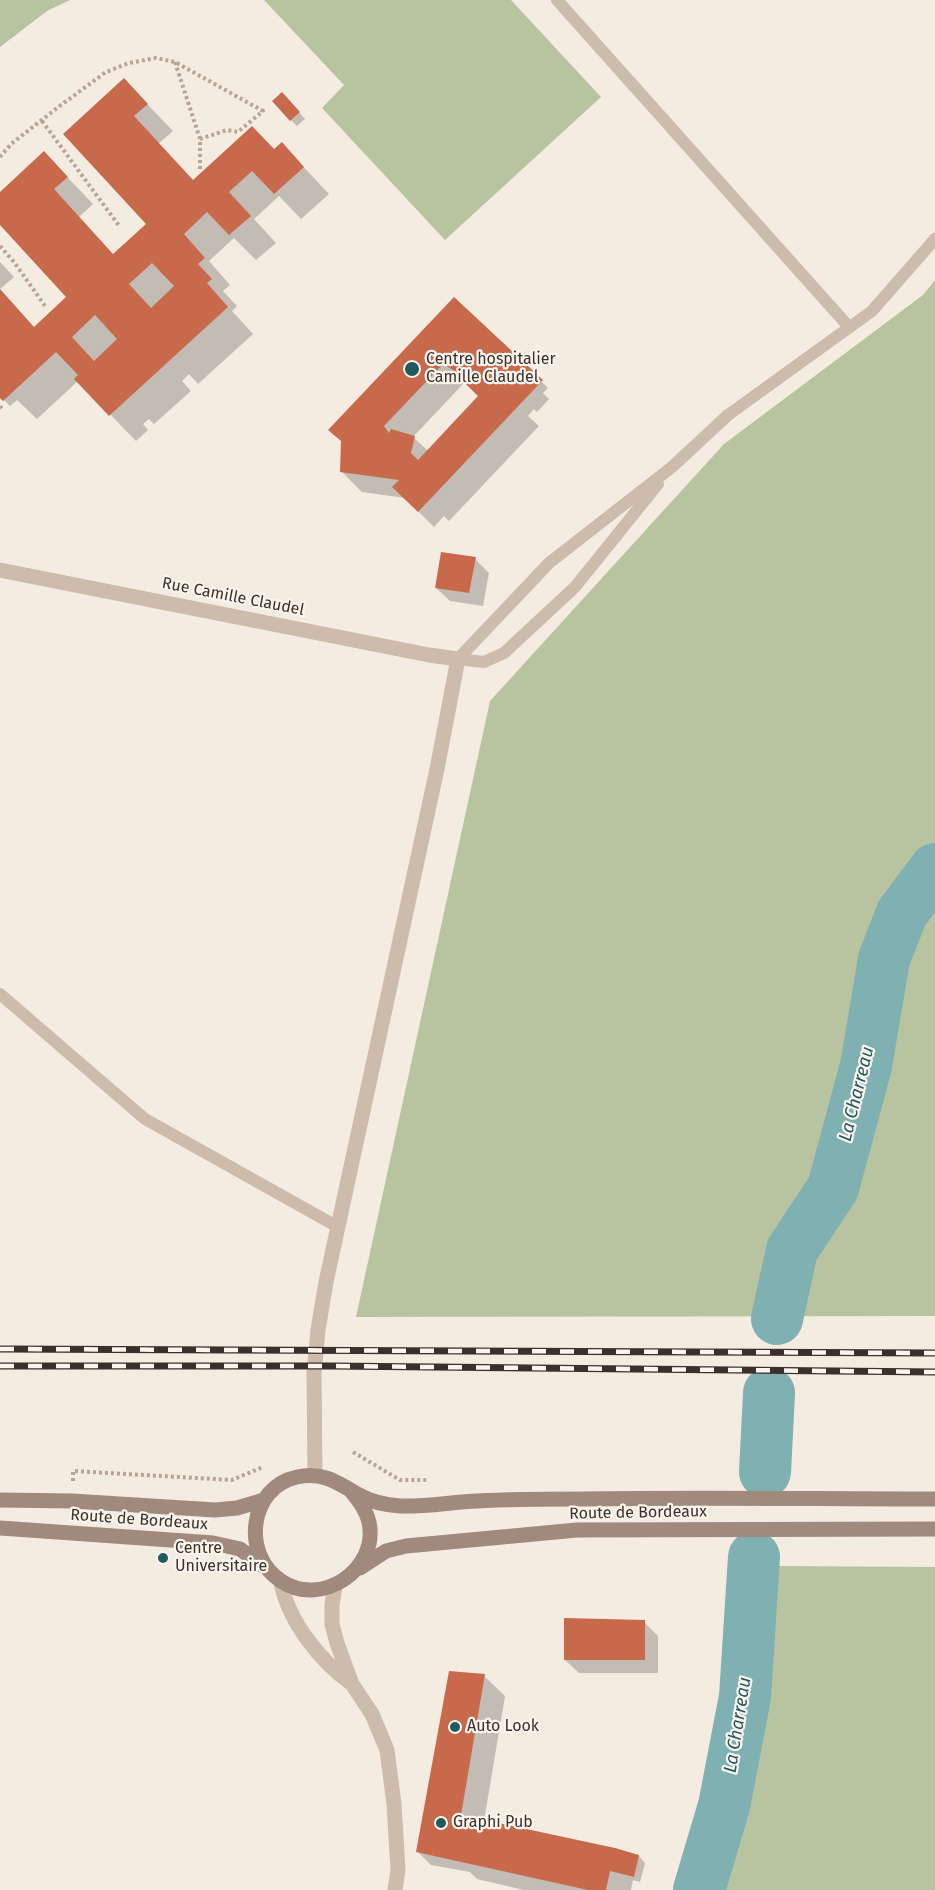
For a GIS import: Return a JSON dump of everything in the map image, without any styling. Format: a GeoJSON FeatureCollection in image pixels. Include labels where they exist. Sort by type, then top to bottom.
{"type":"FeatureCollection","features":[{"type":"Feature","properties":{"kind":"main road"},"geometry":{"type":"LineString","coordinates":[[315,1475],[334,1479],[350,1490],[363,1505],[369,1523],[369,1543],[362,1562],[350,1576],[335,1586],[317,1590],[298,1589],[281,1582],[267,1569],[258,1553],[254,1535],[256,1517],[264,1500],[278,1486],[295,1477],[315,1475]]}},
{"type":"Feature","properties":{"kind":"main road","name":"Route de Bordeaux"},"geometry":{"type":"LineString","coordinates":[[350,1490],[365,1498],[400,1506],[536,1500],[935,1499]]}},
{"type":"Feature","properties":{"kind":"main road","name":"Route de Bordeaux"},"geometry":{"type":"LineString","coordinates":[[0,1500],[72,1501],[215,1510],[237,1508],[264,1500]]}},
{"type":"Feature","properties":{"kind":"main road","name":"Route de Bordeaux"},"geometry":{"type":"LineString","coordinates":[[0,1528],[213,1543],[240,1549],[267,1569]]}},
{"type":"Feature","properties":{"kind":"main road","name":"Route de Bordeaux"},"geometry":{"type":"LineString","coordinates":[[350,1576],[386,1551],[406,1546],[577,1530],[935,1529]]}},
{"type":"Feature","properties":{"kind":"street","name":"Rue Camille Claudel"},"geometry":{"type":"LineString","coordinates":[[0,570],[429,656],[458,659]]}},
{"type":"Feature","properties":{"kind":"street"},"geometry":{"type":"LineString","coordinates":[[315,1475],[314,1373],[318,1330],[338,1227],[437,769],[458,659]]}},
{"type":"Feature","properties":{"kind":"street"},"geometry":{"type":"LineString","coordinates":[[281,1582],[284,1597],[301,1629],[333,1670],[352,1684]]}},
{"type":"Feature","properties":{"kind":"street"},"geometry":{"type":"LineString","coordinates":[[335,1586],[332,1624],[352,1684],[372,1714],[387,1750],[394,1804],[398,1870],[394,1890]]}},
{"type":"Feature","properties":{"kind":"lane"},"geometry":{"type":"LineString","coordinates":[[557,0],[849,327]]}},
{"type":"Feature","properties":{"kind":"lane"},"geometry":{"type":"LineString","coordinates":[[458,659],[549,563],[672,467],[728,415],[872,311],[935,239]]}},
{"type":"Feature","properties":{"kind":"lane"},"geometry":{"type":"LineString","coordinates":[[458,659],[484,662],[504,653],[575,587],[672,467]]}},
{"type":"Feature","properties":{"kind":"lane"},"geometry":{"type":"LineString","coordinates":[[0,994],[145,1119],[338,1227]]}},
{"type":"Feature","properties":{"kind":"path"},"geometry":{"type":"LineString","coordinates":[[0,157],[11,144],[106,72],[129,63],[156,58],[175,62],[263,111],[238,132],[227,130],[200,139]]}},
{"type":"Feature","properties":{"kind":"path"},"geometry":{"type":"LineString","coordinates":[[175,62],[200,139],[200,169]]}},
{"type":"Feature","properties":{"kind":"path"},"geometry":{"type":"LineString","coordinates":[[42,121],[120,227]]}},
{"type":"Feature","properties":{"kind":"path"},"geometry":{"type":"LineString","coordinates":[[0,246],[14,261],[45,306]]}},
{"type":"Feature","properties":{"kind":"path"},"geometry":{"type":"LineString","coordinates":[[73,1486],[73,1471],[232,1480],[270,1463]]}},
{"type":"Feature","properties":{"kind":"green space"},"geometry":{"type":"Polygon","coordinates":[[[0,0],[70,0],[47,11],[0,47],[0,0]]]}},
{"type":"Feature","properties":{"kind":"green space"},"geometry":{"type":"Polygon","coordinates":[[[264,0],[511,0],[601,97],[445,240],[322,108],[344,85],[264,0]]]}},
{"type":"Feature","properties":{"kind":"green space"},"geometry":{"type":"Polygon","coordinates":[[[935,280],[935,1316],[356,1317],[490,701],[724,444],[923,295],[935,280]]]}},
{"type":"Feature","properties":{"kind":"green space"},"geometry":{"type":"Polygon","coordinates":[[[774,1566],[935,1567],[935,1890],[712,1890],[774,1566]]]}},
{"type":"Feature","properties":{"kind":"building"},"geometry":{"type":"Polygon","coordinates":[[[124,78],[148,104],[134,116],[193,180],[252,126],[274,149],[282,142],[304,167],[274,194],[252,171],[229,192],[251,216],[229,235],[207,212],[184,234],[205,258],[198,264],[212,279],[207,283],[228,307],[109,416],[74,379],[78,375],[56,352],[3,401],[0,398],[0,289],[34,327],[66,297],[0,225],[0,192],[44,151],[68,177],[54,189],[113,254],[146,224],[63,134],[124,78]],[[152,263],[129,284],[151,308],[174,286],[152,263]],[[95,315],[72,337],[94,361],[117,339],[95,315]]]}},
{"type":"Feature","properties":{"kind":"building"},"geometry":{"type":"Polygon","coordinates":[[[282,92],[300,112],[290,121],[272,101],[282,92]]]}},
{"type":"Feature","properties":{"kind":"building"},"geometry":{"type":"Polygon","coordinates":[[[454,297],[543,380],[418,512],[392,487],[399,480],[340,472],[341,441],[328,430],[454,297]],[[443,364],[384,426],[389,433],[391,429],[415,436],[411,453],[418,460],[478,396],[461,375],[443,364]]]}},
{"type":"Feature","properties":{"kind":"building"},"geometry":{"type":"Polygon","coordinates":[[[441,552],[476,557],[469,593],[435,588],[441,552]]]}},
{"type":"Feature","properties":{"kind":"building"},"geometry":{"type":"Polygon","coordinates":[[[564,1618],[645,1620],[645,1660],[564,1660],[564,1618]]]}},
{"type":"Feature","properties":{"kind":"building"},"geometry":{"type":"Polygon","coordinates":[[[449,1671],[485,1674],[461,1815],[639,1855],[634,1877],[610,1871],[606,1890],[588,1890],[416,1852],[449,1671]]]}},
{"type":"Feature","properties":{"kind":"waterway","name":"La Charreau"},"geometry":{"type":"LineString","coordinates":[[777,1319],[792,1250],[833,1188],[866,1066],[884,959],[902,913],[935,869]]}},
{"type":"Feature","properties":{"kind":"waterway","name":"La Charreau"},"geometry":{"type":"LineString","coordinates":[[765,1472],[769,1393]]}},
{"type":"Feature","properties":{"kind":"waterway","name":"La Charreau"},"geometry":{"type":"LineString","coordinates":[[699,1890],[724,1806],[745,1697],[754,1557]]}},
{"type":"Feature","properties":{"kind":"railway"},"geometry":{"type":"LineString","coordinates":[[0,1349],[935,1353]]}},
{"type":"Feature","properties":{"kind":"railway"},"geometry":{"type":"LineString","coordinates":[[0,1366],[331,1366],[935,1372]]}},
{"type":"Feature","properties":{"kind":"place","name":"Centre hospitalier Camille Claudel"},"geometry":{"type":"Point","coordinates":[412,369]}},
{"type":"Feature","properties":{"kind":"place","name":"Centre Universitaire"},"geometry":{"type":"Point","coordinates":[163,1558]}},
{"type":"Feature","properties":{"kind":"place","name":"Auto Look"},"geometry":{"type":"Point","coordinates":[455,1727]}},
{"type":"Feature","properties":{"kind":"place","name":"Graphi Pub"},"geometry":{"type":"Point","coordinates":[441,1823]}}]}
